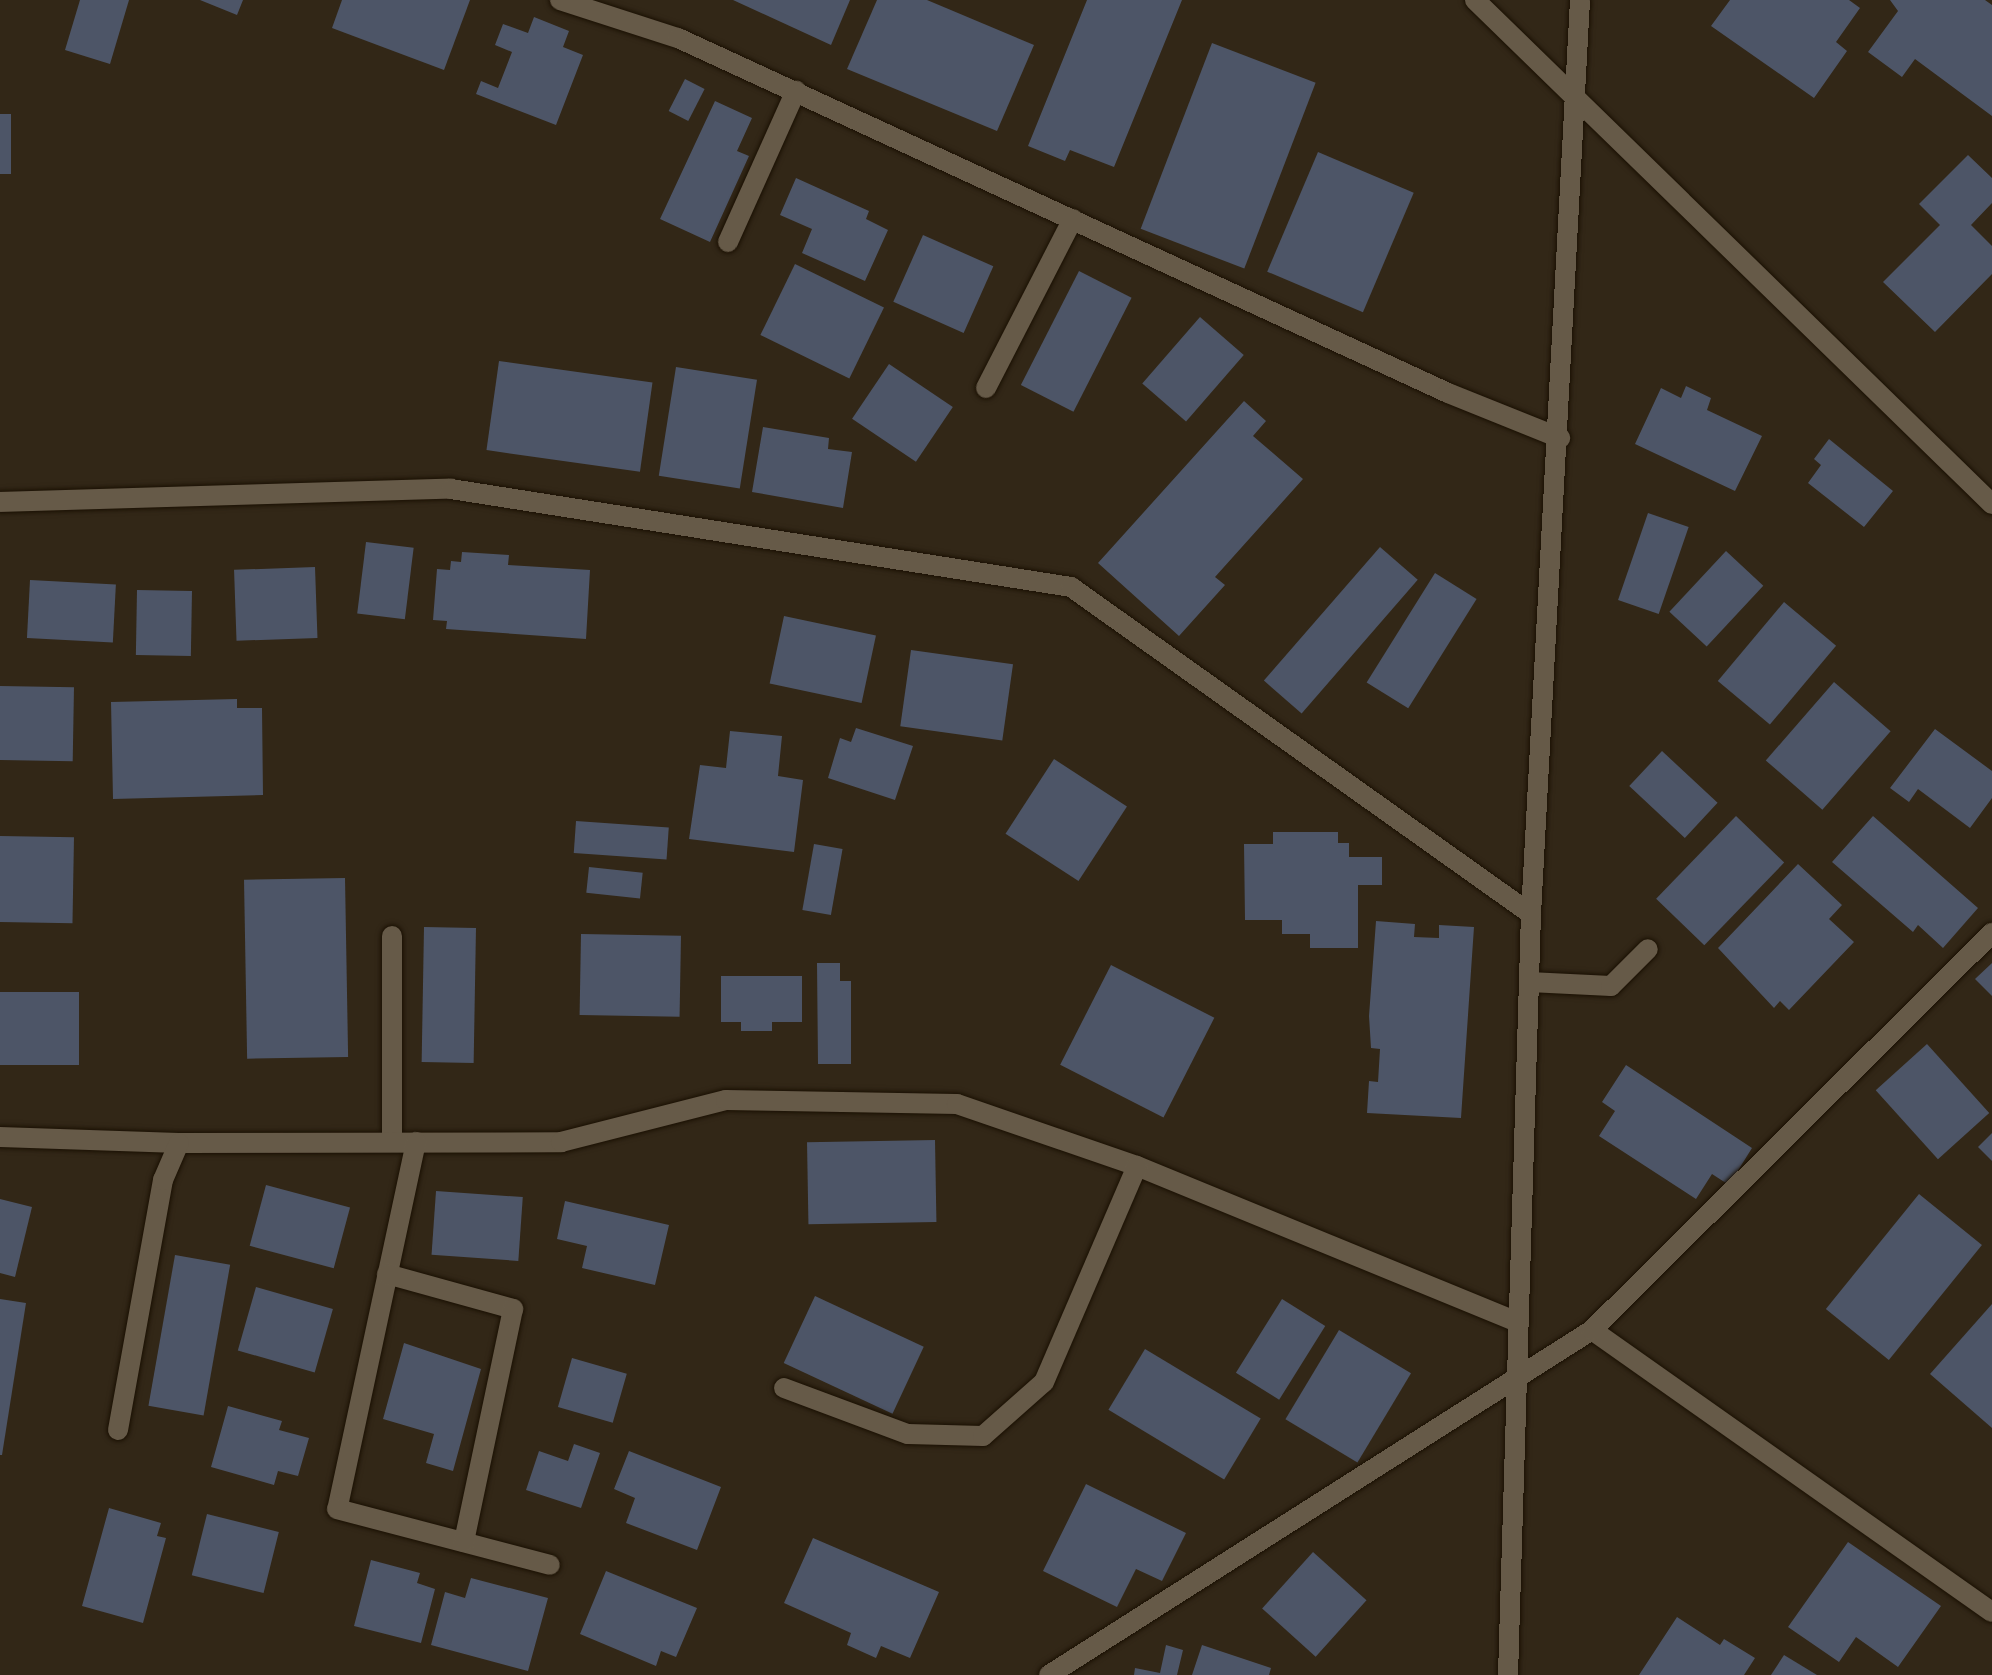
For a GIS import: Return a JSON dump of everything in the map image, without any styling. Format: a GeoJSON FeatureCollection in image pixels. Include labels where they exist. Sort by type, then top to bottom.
{"type":"FeatureCollection","features":[{"type":"Feature","properties":{"kind":"street"},"geometry":{"type":"LineString","coordinates":[[560,0],[678,38],[1448,393],[1560,438]]}},
{"type":"Feature","properties":{"kind":"street"},"geometry":{"type":"LineString","coordinates":[[1475,0],[1574,100],[1992,504]]}},
{"type":"Feature","properties":{"kind":"street"},"geometry":{"type":"LineString","coordinates":[[1508,1675],[1531,914],[1560,438],[1580,0]]}},
{"type":"Feature","properties":{"kind":"street"},"geometry":{"type":"LineString","coordinates":[[728,242],[796,91]]}},
{"type":"Feature","properties":{"kind":"street"},"geometry":{"type":"LineString","coordinates":[[986,388],[1073,219]]}},
{"type":"Feature","properties":{"kind":"street"},"geometry":{"type":"LineString","coordinates":[[0,502],[451,489],[1071,587],[1531,914]]}},
{"type":"Feature","properties":{"kind":"street"},"geometry":{"type":"LineString","coordinates":[[1049,1675],[1592,1330],[1992,933]]}},
{"type":"Feature","properties":{"kind":"street"},"geometry":{"type":"LineString","coordinates":[[392,936],[392,1142]]}},
{"type":"Feature","properties":{"kind":"street"},"geometry":{"type":"LineString","coordinates":[[1529,982],[1611,986],[1648,949]]}},
{"type":"Feature","properties":{"kind":"street"},"geometry":{"type":"LineString","coordinates":[[0,1137],[179,1143],[561,1142],[726,1100],[957,1104],[1137,1166],[1517,1322]]}},
{"type":"Feature","properties":{"kind":"street"},"geometry":{"type":"LineString","coordinates":[[416,1142],[337,1509],[550,1565]]}},
{"type":"Feature","properties":{"kind":"street"},"geometry":{"type":"LineString","coordinates":[[118,1430],[163,1180],[179,1143]]}},
{"type":"Feature","properties":{"kind":"street"},"geometry":{"type":"LineString","coordinates":[[784,1388],[908,1434],[983,1436],[1044,1382],[1137,1166]]}},
{"type":"Feature","properties":{"kind":"street"},"geometry":{"type":"LineString","coordinates":[[387,1274],[513,1309],[464,1542]]}},
{"type":"Feature","properties":{"kind":"street"},"geometry":{"type":"LineString","coordinates":[[1592,1330],[1992,1612]]}},
{"type":"Feature","properties":{"kind":"building"},"geometry":{"type":"Polygon","coordinates":[[[80,0],[129,0],[110,64],[65,50],[80,0]]]}},
{"type":"Feature","properties":{"kind":"building"},"geometry":{"type":"Polygon","coordinates":[[[200,0],[243,0],[237,15],[200,0]]]}},
{"type":"Feature","properties":{"kind":"building"},"geometry":{"type":"Polygon","coordinates":[[[342,0],[470,0],[444,70],[332,28],[342,0]]]}},
{"type":"Feature","properties":{"kind":"building"},"geometry":{"type":"Polygon","coordinates":[[[733,0],[850,0],[831,45],[733,0]]]}},
{"type":"Feature","properties":{"kind":"building"},"geometry":{"type":"Polygon","coordinates":[[[877,0],[927,0],[1034,45],[997,131],[847,69],[877,0]]]}},
{"type":"Feature","properties":{"kind":"building"},"geometry":{"type":"Polygon","coordinates":[[[1087,0],[1182,0],[1114,167],[1070,150],[1065,161],[1028,146],[1087,0]]]}},
{"type":"Feature","properties":{"kind":"building"},"geometry":{"type":"Polygon","coordinates":[[[1730,0],[1849,0],[1860,8],[1836,42],[1847,51],[1814,98],[1711,26],[1730,0]]]}},
{"type":"Feature","properties":{"kind":"building"},"geometry":{"type":"Polygon","coordinates":[[[1890,0],[1985,0],[1992,5],[1992,116],[1915,59],[1902,77],[1868,52],[1898,11],[1890,0]]]}},
{"type":"Feature","properties":{"kind":"building"},"geometry":{"type":"Polygon","coordinates":[[[534,17],[569,31],[563,47],[583,55],[556,125],[476,94],[481,81],[498,88],[512,52],[495,45],[503,24],[528,33],[534,17]]]}},
{"type":"Feature","properties":{"kind":"building"},"geometry":{"type":"Polygon","coordinates":[[[1212,43],[1316,83],[1244,269],[1141,229],[1212,43]]]}},
{"type":"Feature","properties":{"kind":"building"},"geometry":{"type":"Polygon","coordinates":[[[685,79],[705,89],[688,121],[669,111],[685,79]]]}},
{"type":"Feature","properties":{"kind":"building"},"geometry":{"type":"Polygon","coordinates":[[[715,101],[752,118],[737,151],[749,156],[710,242],[660,219],[715,101]]]}},
{"type":"Feature","properties":{"kind":"building"},"geometry":{"type":"Polygon","coordinates":[[[0,114],[11,114],[11,174],[0,174],[0,114]]]}},
{"type":"Feature","properties":{"kind":"building"},"geometry":{"type":"Polygon","coordinates":[[[1318,152],[1414,193],[1363,312],[1267,272],[1318,152]]]}},
{"type":"Feature","properties":{"kind":"building"},"geometry":{"type":"Polygon","coordinates":[[[1968,155],[1992,178],[1992,203],[1971,225],[1992,246],[1992,274],[1935,332],[1883,282],[1940,225],[1919,204],[1968,155]]]}},
{"type":"Feature","properties":{"kind":"building"},"geometry":{"type":"Polygon","coordinates":[[[796,178],[869,211],[866,219],[888,230],[865,281],[802,253],[812,229],[780,215],[796,178]]]}},
{"type":"Feature","properties":{"kind":"building"},"geometry":{"type":"Polygon","coordinates":[[[923,235],[993,266],[964,333],[893,302],[923,235]]]}},
{"type":"Feature","properties":{"kind":"building"},"geometry":{"type":"Polygon","coordinates":[[[795,264],[884,307],[849,378],[760,335],[795,264]]]}},
{"type":"Feature","properties":{"kind":"building"},"geometry":{"type":"Polygon","coordinates":[[[1079,271],[1132,298],[1073,412],[1021,385],[1079,271]]]}},
{"type":"Feature","properties":{"kind":"building"},"geometry":{"type":"Polygon","coordinates":[[[1200,317],[1244,355],[1186,421],[1142,383],[1200,317]]]}},
{"type":"Feature","properties":{"kind":"building"},"geometry":{"type":"Polygon","coordinates":[[[499,361],[652,383],[640,472],[486,450],[499,361]]]}},
{"type":"Feature","properties":{"kind":"building"},"geometry":{"type":"Polygon","coordinates":[[[889,364],[953,407],[916,462],[852,419],[889,364]]]}},
{"type":"Feature","properties":{"kind":"building"},"geometry":{"type":"Polygon","coordinates":[[[676,367],[757,380],[740,488],[659,476],[676,367]]]}},
{"type":"Feature","properties":{"kind":"building"},"geometry":{"type":"Polygon","coordinates":[[[1686,386],[1711,398],[1707,410],[1762,436],[1735,491],[1635,444],[1661,388],[1681,398],[1686,386]]]}},
{"type":"Feature","properties":{"kind":"building"},"geometry":{"type":"Polygon","coordinates":[[[1244,401],[1266,421],[1253,436],[1303,479],[1215,577],[1225,585],[1179,636],[1098,563],[1244,401]]]}},
{"type":"Feature","properties":{"kind":"building"},"geometry":{"type":"Polygon","coordinates":[[[763,427],[829,438],[828,449],[852,452],[843,508],[752,492],[763,427]]]}},
{"type":"Feature","properties":{"kind":"building"},"geometry":{"type":"Polygon","coordinates":[[[1829,439],[1893,491],[1864,527],[1808,483],[1821,465],[1814,459],[1829,439]]]}},
{"type":"Feature","properties":{"kind":"building"},"geometry":{"type":"Polygon","coordinates":[[[1648,513],[1689,527],[1659,614],[1618,600],[1648,513]]]}},
{"type":"Feature","properties":{"kind":"building"},"geometry":{"type":"Polygon","coordinates":[[[366,542],[414,548],[405,619],[357,613],[366,542]]]}},
{"type":"Feature","properties":{"kind":"building"},"geometry":{"type":"Polygon","coordinates":[[[1380,547],[1418,580],[1302,713],[1264,681],[1380,547]]]}},
{"type":"Feature","properties":{"kind":"building"},"geometry":{"type":"Polygon","coordinates":[[[1726,551],[1763,586],[1707,646],[1669,612],[1726,551]]]}},
{"type":"Feature","properties":{"kind":"building"},"geometry":{"type":"Polygon","coordinates":[[[462,552],[509,555],[508,565],[590,570],[586,639],[446,629],[447,621],[433,620],[437,569],[450,570],[451,561],[461,562],[462,552]]]}},
{"type":"Feature","properties":{"kind":"building"},"geometry":{"type":"Polygon","coordinates":[[[315,567],[317,638],[237,641],[234,570],[315,567]]]}},
{"type":"Feature","properties":{"kind":"building"},"geometry":{"type":"Polygon","coordinates":[[[1435,573],[1477,599],[1408,708],[1367,682],[1435,573]]]}},
{"type":"Feature","properties":{"kind":"building"},"geometry":{"type":"Polygon","coordinates":[[[30,580],[116,585],[113,642],[27,638],[30,580]]]}},
{"type":"Feature","properties":{"kind":"building"},"geometry":{"type":"Polygon","coordinates":[[[137,590],[192,591],[191,656],[136,655],[137,590]]]}},
{"type":"Feature","properties":{"kind":"building"},"geometry":{"type":"Polygon","coordinates":[[[1784,602],[1836,646],[1770,725],[1718,681],[1784,602]]]}},
{"type":"Feature","properties":{"kind":"building"},"geometry":{"type":"Polygon","coordinates":[[[784,616],[876,636],[862,703],[770,683],[784,616]]]}},
{"type":"Feature","properties":{"kind":"building"},"geometry":{"type":"Polygon","coordinates":[[[911,650],[1013,664],[1002,741],[900,726],[911,650]]]}},
{"type":"Feature","properties":{"kind":"building"},"geometry":{"type":"Polygon","coordinates":[[[1834,682],[1891,731],[1822,810],[1766,760],[1834,682]]]}},
{"type":"Feature","properties":{"kind":"building"},"geometry":{"type":"Polygon","coordinates":[[[0,686],[74,687],[73,761],[0,760],[0,686]]]}},
{"type":"Feature","properties":{"kind":"building"},"geometry":{"type":"Polygon","coordinates":[[[237,699],[237,708],[262,708],[263,795],[113,799],[111,702],[237,699]]]}},
{"type":"Feature","properties":{"kind":"building"},"geometry":{"type":"Polygon","coordinates":[[[856,728],[913,746],[895,800],[828,778],[840,738],[851,742],[856,728]]]}},
{"type":"Feature","properties":{"kind":"building"},"geometry":{"type":"Polygon","coordinates":[[[1935,729],[1992,771],[1992,798],[1970,828],[1918,789],[1909,802],[1890,788],[1935,729]]]}},
{"type":"Feature","properties":{"kind":"building"},"geometry":{"type":"Polygon","coordinates":[[[730,731],[782,736],[778,776],[803,780],[794,852],[689,839],[700,765],[726,768],[730,731]]]}},
{"type":"Feature","properties":{"kind":"building"},"geometry":{"type":"Polygon","coordinates":[[[1662,751],[1718,803],[1685,838],[1629,786],[1662,751]]]}},
{"type":"Feature","properties":{"kind":"building"},"geometry":{"type":"Polygon","coordinates":[[[1054,759],[1127,806],[1078,881],[1006,834],[1054,759]]]}},
{"type":"Feature","properties":{"kind":"building"},"geometry":{"type":"Polygon","coordinates":[[[1736,816],[1784,863],[1704,945],[1656,899],[1736,816]]]}},
{"type":"Feature","properties":{"kind":"building"},"geometry":{"type":"Polygon","coordinates":[[[1873,816],[1978,908],[1943,948],[1918,925],[1913,932],[1832,862],[1873,816]]]}},
{"type":"Feature","properties":{"kind":"building"},"geometry":{"type":"Polygon","coordinates":[[[576,821],[669,827],[667,859],[574,853],[576,821]]]}},
{"type":"Feature","properties":{"kind":"building"},"geometry":{"type":"Polygon","coordinates":[[[1273,832],[1338,832],[1338,843],[1349,843],[1349,857],[1382,857],[1382,885],[1358,885],[1358,948],[1310,948],[1310,934],[1282,934],[1282,920],[1245,920],[1244,844],[1273,844],[1273,832]]]}},
{"type":"Feature","properties":{"kind":"building"},"geometry":{"type":"Polygon","coordinates":[[[0,836],[74,837],[72,923],[0,922],[0,836]]]}},
{"type":"Feature","properties":{"kind":"building"},"geometry":{"type":"Polygon","coordinates":[[[814,844],[843,849],[831,915],[802,910],[814,844]]]}},
{"type":"Feature","properties":{"kind":"building"},"geometry":{"type":"Polygon","coordinates":[[[1798,864],[1842,905],[1829,919],[1854,942],[1789,1010],[1780,1001],[1774,1008],[1718,948],[1798,864]]]}},
{"type":"Feature","properties":{"kind":"building"},"geometry":{"type":"Polygon","coordinates":[[[589,867],[643,873],[640,899],[586,893],[589,867]]]}},
{"type":"Feature","properties":{"kind":"building"},"geometry":{"type":"Polygon","coordinates":[[[345,878],[348,1057],[247,1059],[244,880],[345,878]]]}},
{"type":"Feature","properties":{"kind":"building"},"geometry":{"type":"Polygon","coordinates":[[[1376,921],[1415,924],[1414,937],[1439,938],[1439,925],[1474,927],[1461,1118],[1367,1113],[1369,1081],[1378,1082],[1380,1049],[1371,1048],[1369,1016],[1376,921]]]}},
{"type":"Feature","properties":{"kind":"building"},"geometry":{"type":"Polygon","coordinates":[[[424,927],[476,928],[474,1063],[422,1062],[424,927]]]}},
{"type":"Feature","properties":{"kind":"building"},"geometry":{"type":"Polygon","coordinates":[[[581,934],[681,936],[680,1017],[580,1015],[581,934]]]}},
{"type":"Feature","properties":{"kind":"building"},"geometry":{"type":"Polygon","coordinates":[[[817,963],[840,963],[840,981],[851,981],[851,1064],[818,1064],[817,963]]]}},
{"type":"Feature","properties":{"kind":"building"},"geometry":{"type":"Polygon","coordinates":[[[1992,963],[1992,996],[1975,979],[1992,963]]]}},
{"type":"Feature","properties":{"kind":"building"},"geometry":{"type":"Polygon","coordinates":[[[1111,965],[1214,1018],[1164,1117],[1060,1065],[1111,965]]]}},
{"type":"Feature","properties":{"kind":"building"},"geometry":{"type":"Polygon","coordinates":[[[721,976],[802,976],[802,1022],[772,1022],[772,1031],[741,1031],[741,1022],[721,1022],[721,976]]]}},
{"type":"Feature","properties":{"kind":"building"},"geometry":{"type":"Polygon","coordinates":[[[0,992],[79,992],[79,1065],[0,1065],[0,992]]]}},
{"type":"Feature","properties":{"kind":"building"},"geometry":{"type":"Polygon","coordinates":[[[1927,1044],[1989,1113],[1938,1159],[1876,1090],[1927,1044]]]}},
{"type":"Feature","properties":{"kind":"building"},"geometry":{"type":"Polygon","coordinates":[[[1626,1065],[1752,1148],[1729,1185],[1712,1174],[1696,1199],[1599,1136],[1615,1111],[1602,1102],[1626,1065]]]}},
{"type":"Feature","properties":{"kind":"building"},"geometry":{"type":"Polygon","coordinates":[[[1992,1133],[1992,1161],[1978,1147],[1992,1133]]]}},
{"type":"Feature","properties":{"kind":"building"},"geometry":{"type":"Polygon","coordinates":[[[935,1140],[936,1222],[808,1224],[807,1142],[935,1140]]]}},
{"type":"Feature","properties":{"kind":"building"},"geometry":{"type":"Polygon","coordinates":[[[266,1185],[350,1208],[334,1268],[250,1246],[266,1185]]]}},
{"type":"Feature","properties":{"kind":"building"},"geometry":{"type":"Polygon","coordinates":[[[436,1191],[523,1197],[518,1261],[432,1255],[436,1191]]]}},
{"type":"Feature","properties":{"kind":"building"},"geometry":{"type":"Polygon","coordinates":[[[1919,1194],[1982,1245],[1889,1360],[1826,1309],[1919,1194]]]}},
{"type":"Feature","properties":{"kind":"building"},"geometry":{"type":"Polygon","coordinates":[[[0,1199],[32,1207],[15,1277],[0,1273],[0,1199]]]}},
{"type":"Feature","properties":{"kind":"building"},"geometry":{"type":"Polygon","coordinates":[[[565,1201],[669,1225],[655,1285],[582,1268],[587,1246],[557,1239],[565,1201]]]}},
{"type":"Feature","properties":{"kind":"building"},"geometry":{"type":"Polygon","coordinates":[[[175,1255],[230,1265],[204,1415],[148,1406],[175,1255]]]}},
{"type":"Feature","properties":{"kind":"building"},"geometry":{"type":"Polygon","coordinates":[[[256,1287],[333,1309],[315,1372],[238,1350],[256,1287]]]}},
{"type":"Feature","properties":{"kind":"building"},"geometry":{"type":"Polygon","coordinates":[[[815,1296],[924,1347],[892,1414],[784,1363],[815,1296]]]}},
{"type":"Feature","properties":{"kind":"building"},"geometry":{"type":"Polygon","coordinates":[[[0,1299],[26,1303],[2,1455],[0,1455],[0,1299]]]}},
{"type":"Feature","properties":{"kind":"building"},"geometry":{"type":"Polygon","coordinates":[[[1282,1299],[1325,1326],[1279,1400],[1236,1373],[1282,1299]]]}},
{"type":"Feature","properties":{"kind":"building"},"geometry":{"type":"Polygon","coordinates":[[[1992,1304],[1992,1428],[1930,1374],[1992,1304]]]}},
{"type":"Feature","properties":{"kind":"building"},"geometry":{"type":"Polygon","coordinates":[[[1339,1330],[1411,1373],[1357,1462],[1285,1419],[1339,1330]]]}},
{"type":"Feature","properties":{"kind":"building"},"geometry":{"type":"Polygon","coordinates":[[[404,1343],[481,1369],[453,1471],[426,1463],[434,1434],[383,1419],[404,1343]]]}},
{"type":"Feature","properties":{"kind":"building"},"geometry":{"type":"Polygon","coordinates":[[[1145,1349],[1261,1419],[1224,1479],[1108,1410],[1145,1349]]]}},
{"type":"Feature","properties":{"kind":"building"},"geometry":{"type":"Polygon","coordinates":[[[572,1358],[627,1374],[613,1423],[558,1407],[572,1358]]]}},
{"type":"Feature","properties":{"kind":"building"},"geometry":{"type":"Polygon","coordinates":[[[228,1406],[282,1421],[279,1430],[309,1438],[298,1476],[278,1471],[274,1485],[211,1467],[228,1406]]]}},
{"type":"Feature","properties":{"kind":"building"},"geometry":{"type":"Polygon","coordinates":[[[574,1444],[600,1453],[581,1508],[526,1490],[539,1451],[568,1461],[574,1444]]]}},
{"type":"Feature","properties":{"kind":"building"},"geometry":{"type":"Polygon","coordinates":[[[629,1451],[721,1487],[697,1550],[626,1523],[635,1498],[614,1489],[629,1451]]]}},
{"type":"Feature","properties":{"kind":"building"},"geometry":{"type":"Polygon","coordinates":[[[1086,1484],[1186,1533],[1162,1581],[1136,1569],[1117,1607],[1043,1571],[1086,1484]]]}},
{"type":"Feature","properties":{"kind":"building"},"geometry":{"type":"Polygon","coordinates":[[[109,1508],[161,1523],[157,1536],[166,1538],[143,1623],[82,1606],[109,1508]]]}},
{"type":"Feature","properties":{"kind":"building"},"geometry":{"type":"Polygon","coordinates":[[[207,1514],[279,1532],[264,1593],[192,1575],[207,1514]]]}},
{"type":"Feature","properties":{"kind":"building"},"geometry":{"type":"Polygon","coordinates":[[[813,1538],[939,1592],[910,1658],[881,1646],[876,1658],[847,1645],[851,1633],[784,1603],[813,1538]]]}},
{"type":"Feature","properties":{"kind":"building"},"geometry":{"type":"Polygon","coordinates":[[[1848,1542],[1941,1606],[1898,1667],[1856,1637],[1839,1662],[1788,1627],[1848,1542]]]}},
{"type":"Feature","properties":{"kind":"building"},"geometry":{"type":"Polygon","coordinates":[[[1313,1552],[1367,1600],[1316,1657],[1262,1608],[1313,1552]]]}},
{"type":"Feature","properties":{"kind":"building"},"geometry":{"type":"Polygon","coordinates":[[[371,1560],[420,1573],[417,1583],[435,1589],[421,1643],[354,1626],[371,1560]]]}},
{"type":"Feature","properties":{"kind":"building"},"geometry":{"type":"Polygon","coordinates":[[[606,1571],[697,1608],[676,1657],[661,1651],[656,1666],[580,1634],[606,1571]]]}},
{"type":"Feature","properties":{"kind":"building"},"geometry":{"type":"Polygon","coordinates":[[[471,1578],[548,1598],[528,1671],[431,1645],[445,1592],[465,1598],[471,1578]]]}},
{"type":"Feature","properties":{"kind":"building"},"geometry":{"type":"Polygon","coordinates":[[[1677,1617],[1720,1645],[1724,1639],[1755,1658],[1744,1675],[1639,1675],[1677,1617]]]}},
{"type":"Feature","properties":{"kind":"building"},"geometry":{"type":"Polygon","coordinates":[[[1166,1645],[1183,1650],[1177,1675],[1134,1675],[1135,1668],[1160,1673],[1166,1645]]]}},
{"type":"Feature","properties":{"kind":"building"},"geometry":{"type":"Polygon","coordinates":[[[1202,1645],[1271,1668],[1269,1675],[1192,1675],[1202,1645]]]}},
{"type":"Feature","properties":{"kind":"building"},"geometry":{"type":"Polygon","coordinates":[[[1784,1655],[1817,1675],[1771,1675],[1784,1655]]]}}]}
